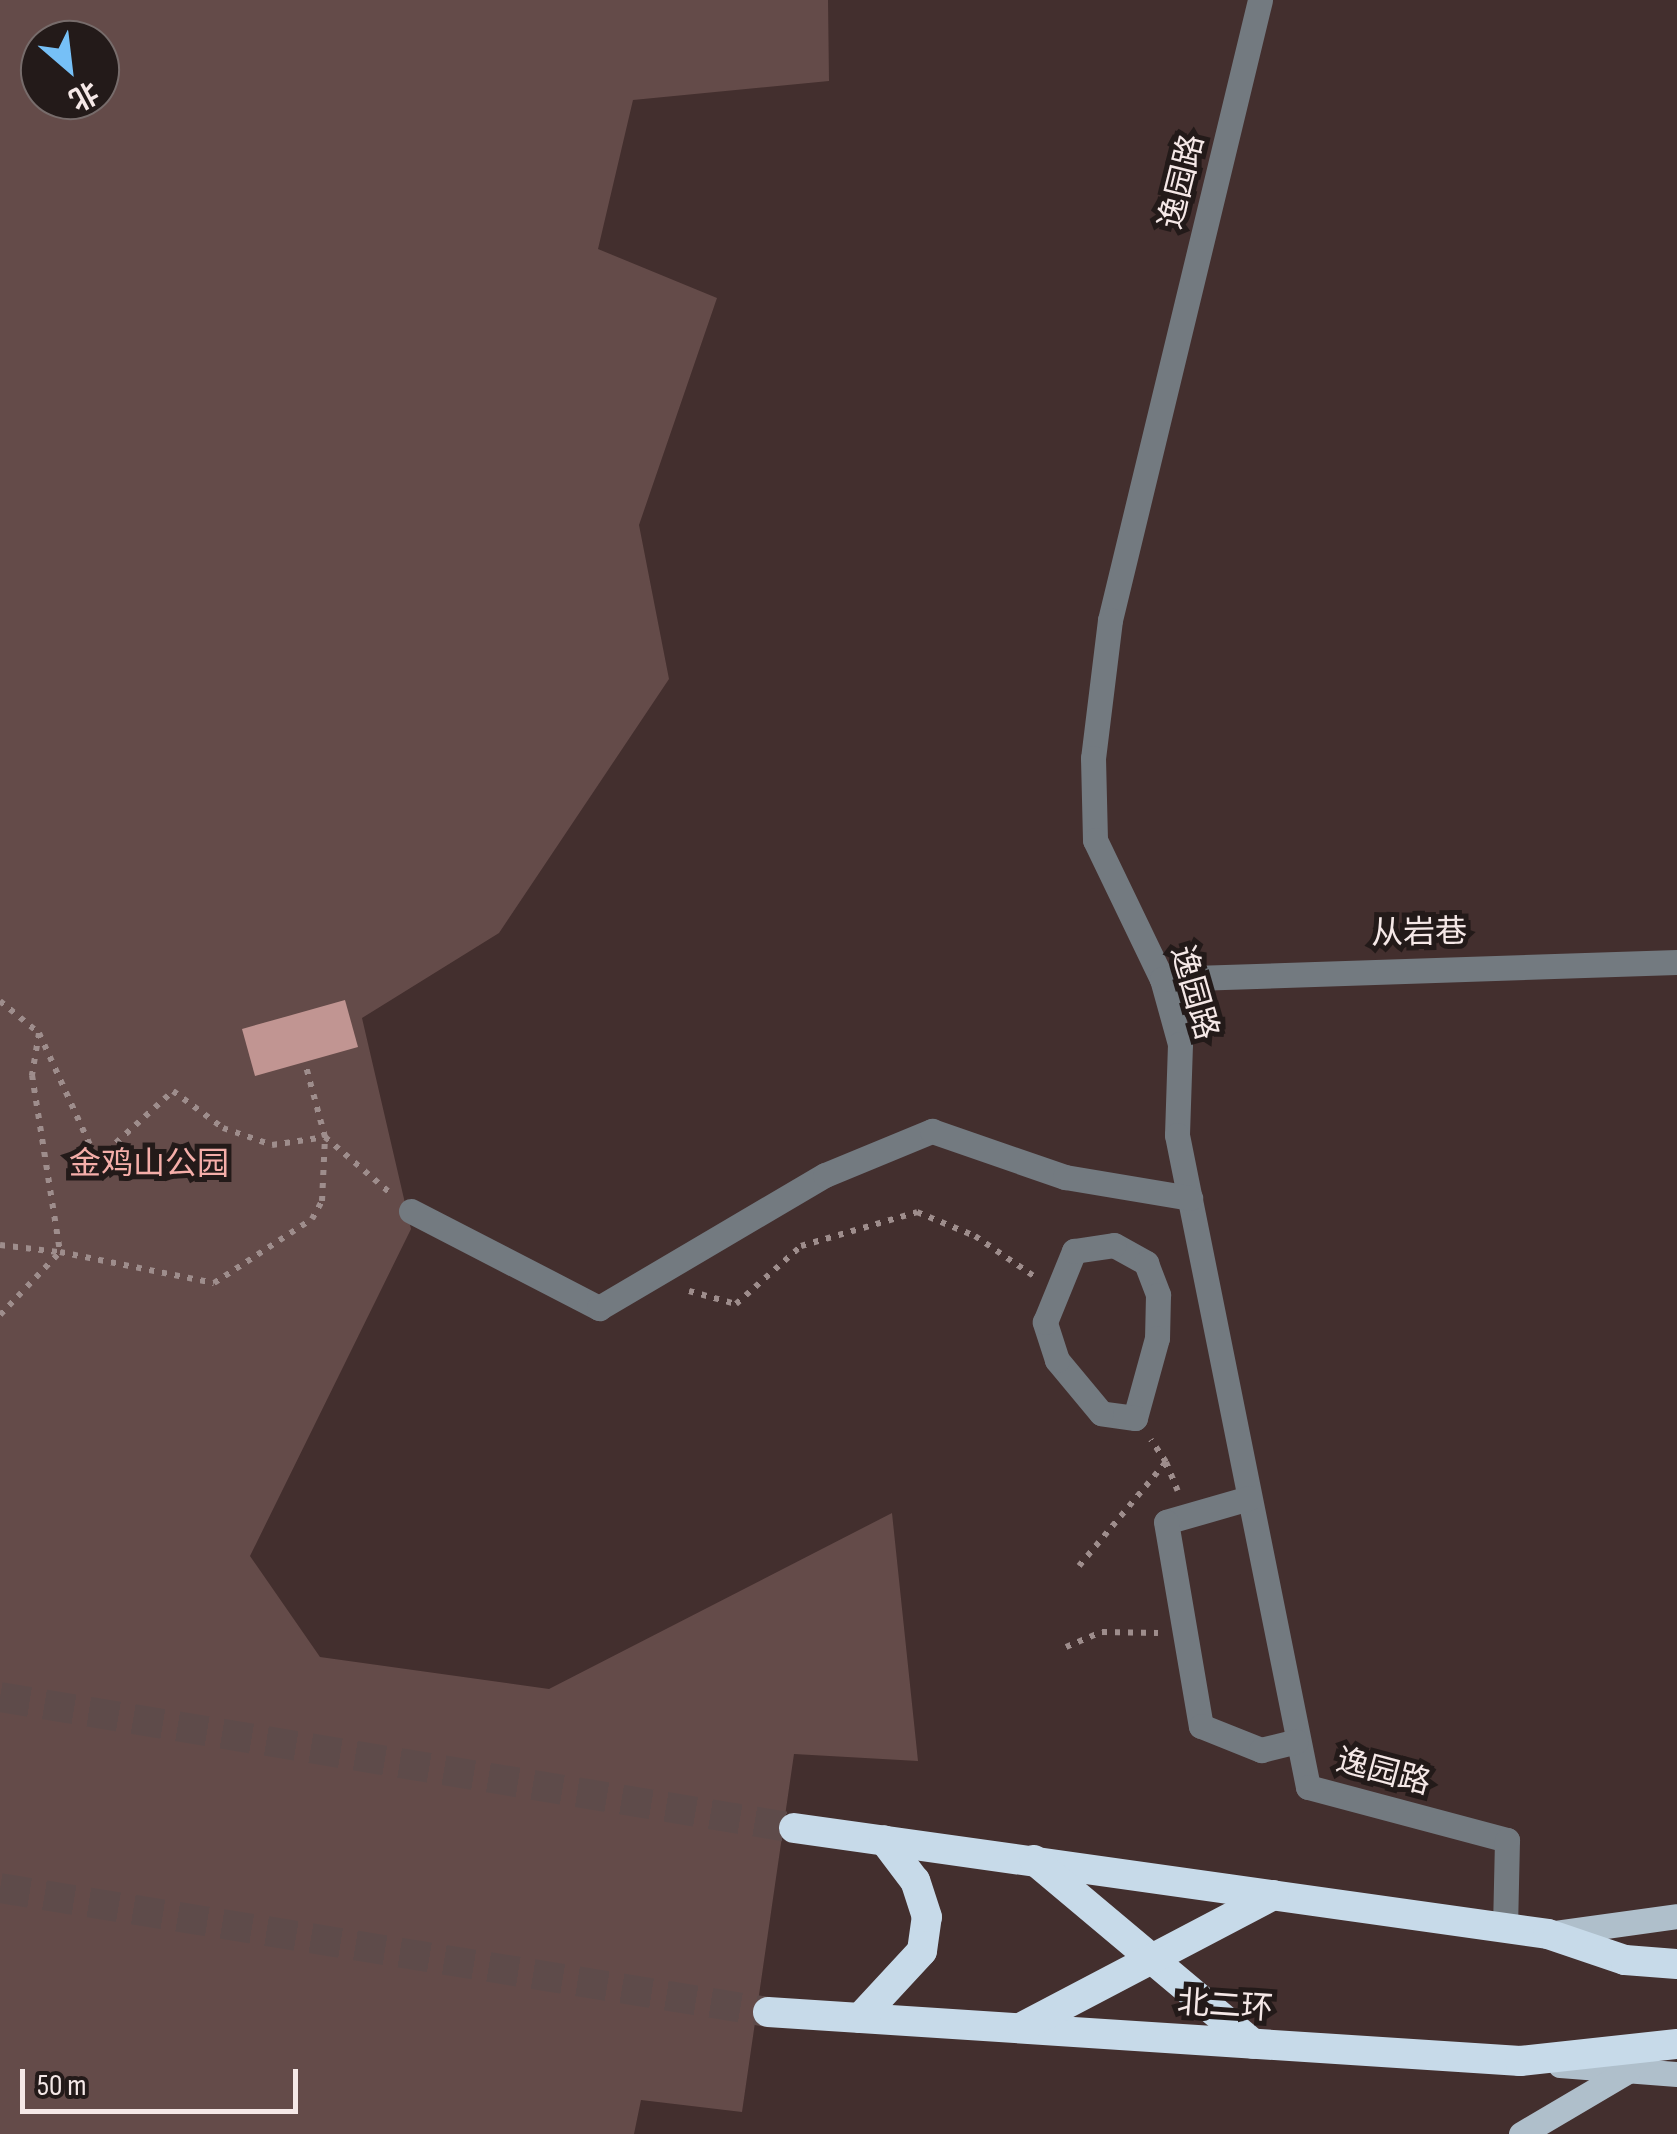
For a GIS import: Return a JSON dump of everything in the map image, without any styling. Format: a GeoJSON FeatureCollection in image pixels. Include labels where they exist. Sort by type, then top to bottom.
{"type":"FeatureCollection","features":[{"type":"Feature","properties":{"kind":"highway"},"geometry":{"type":"LineString","coordinates":[[794,1828],[1548,1934],[1625,1960],[1677,1964]]}},
{"type":"Feature","properties":{"kind":"highway"},"geometry":{"type":"LineString","coordinates":[[860,2018],[922,1952],[927,1917],[884,1840]]}},
{"type":"Feature","properties":{"kind":"highway"},"geometry":{"type":"LineString","coordinates":[[1034,1860],[1253,2044]]}},
{"type":"Feature","properties":{"kind":"highway"},"geometry":{"type":"LineString","coordinates":[[1020,2028],[1274,1894]]}},
{"type":"Feature","properties":{"kind":"highway","name":"北二环"},"geometry":{"type":"LineString","coordinates":[[768,2012],[1520,2062],[1677,2044]]}},
{"type":"Feature","properties":{"kind":"main road"},"geometry":{"type":"LineString","coordinates":[[1548,1934],[1677,1916]]}},
{"type":"Feature","properties":{"kind":"main road"},"geometry":{"type":"LineString","coordinates":[[1520,2062],[1677,2074]]}},
{"type":"Feature","properties":{"kind":"main road"},"geometry":{"type":"LineString","coordinates":[[1521,2134],[1628,2071]]}},
{"type":"Feature","properties":{"kind":"street","name":"逸园路"},"geometry":{"type":"LineString","coordinates":[[1260,0],[1098,700],[1095,840],[1162,978],[1180,1044],[1178,1134],[1308,1787],[1507,1840],[1504,1928]]}},
{"type":"Feature","properties":{"kind":"street","name":"从岩巷"},"geometry":{"type":"LineString","coordinates":[[1162,978],[1677,962]]}},
{"type":"Feature","properties":{"kind":"street"},"geometry":{"type":"LineString","coordinates":[[411,1211],[599,1308],[825,1175],[932,1132],[1064,1177],[1190,1198]]}},
{"type":"Feature","properties":{"kind":"street"},"geometry":{"type":"LineString","coordinates":[[1114,1245],[1146,1263],[1158,1338],[1135,1418],[1101,1413],[1057,1360],[1045,1322],[1054,1286],[1074,1251],[1114,1245]]}},
{"type":"Feature","properties":{"kind":"street"},"geometry":{"type":"LineString","coordinates":[[1249,1498],[1166,1522],[1201,1726],[1261,1750],[1296,1741]]}},
{"type":"Feature","properties":{"kind":"path"},"geometry":{"type":"LineString","coordinates":[[0,1000],[38,1033],[98,1160],[173,1091],[223,1128],[272,1146],[325,1138],[411,1211]]}},
{"type":"Feature","properties":{"kind":"path"},"geometry":{"type":"LineString","coordinates":[[38,1033],[32,1075],[60,1252]]}},
{"type":"Feature","properties":{"kind":"path"},"geometry":{"type":"LineString","coordinates":[[0,1245],[60,1252],[214,1283],[312,1220],[322,1201],[325,1138],[305,1062]]}},
{"type":"Feature","properties":{"kind":"path"},"geometry":{"type":"LineString","coordinates":[[668,1267],[702,1301],[736,1304],[800,1246],[917,1212],[1054,1286]]}},
{"type":"Feature","properties":{"kind":"path"},"geometry":{"type":"LineString","coordinates":[[0,1315],[60,1252]]}},
{"type":"Feature","properties":{"kind":"path"},"geometry":{"type":"LineString","coordinates":[[1078,1566],[1166,1462],[1135,1418]]}},
{"type":"Feature","properties":{"kind":"path"},"geometry":{"type":"LineString","coordinates":[[1066,1647],[1102,1632],[1184,1632]]}},
{"type":"Feature","properties":{"kind":"green space","name":"金鸡山公园"},"geometry":{"type":"Polygon","coordinates":[[[0,0],[828,0],[829,81],[633,100],[598,249],[717,298],[639,525],[669,679],[499,933],[362,1018],[411,1229],[250,1556],[320,1657],[549,1689],[892,1513],[918,1761],[794,1754],[742,2112],[641,2100],[634,2134],[0,2134],[0,0]]]}},
{"type":"Feature","properties":{"kind":"building"},"geometry":{"type":"Polygon","coordinates":[[[345,1000],[358,1047],[255,1076],[242,1029],[345,1000]]]}},
{"type":"Feature","properties":{"kind":"tunnel"},"geometry":{"type":"LineString","coordinates":[[0,1697],[794,1828]]}},
{"type":"Feature","properties":{"kind":"tunnel"},"geometry":{"type":"LineString","coordinates":[[0,1888],[768,2012]]}}]}
